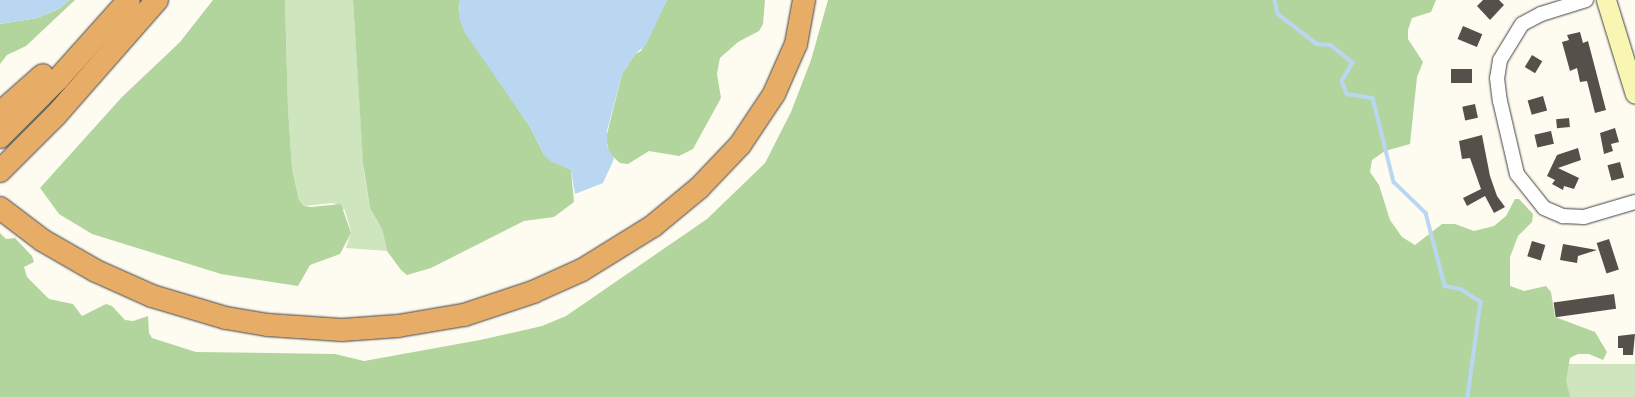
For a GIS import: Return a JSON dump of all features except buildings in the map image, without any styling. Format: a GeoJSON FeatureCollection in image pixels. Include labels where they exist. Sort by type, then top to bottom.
{"type":"FeatureCollection","features":[{"type":"Feature","properties":{"kind":"highway"},"geometry":{"type":"LineString","coordinates":[[0,113],[127,0]]}},
{"type":"Feature","properties":{"kind":"highway"},"geometry":{"type":"LineString","coordinates":[[0,137],[58,79],[127,0]]}},
{"type":"Feature","properties":{"kind":"highway"},"geometry":{"type":"LineString","coordinates":[[0,171],[61,109],[158,0]]}},
{"type":"Feature","properties":{"kind":"highway"},"geometry":{"type":"LineString","coordinates":[[0,208],[144,278],[196,297],[243,307],[314,316],[364,316],[419,310],[482,296],[547,272],[602,244],[644,216],[689,178],[739,125],[762,90],[781,44],[790,0]]}},
{"type":"Feature","properties":{"kind":"highway"},"geometry":{"type":"LineString","coordinates":[[0,191],[28,222],[68,257],[124,285],[181,306],[242,321],[312,329],[369,329],[434,321],[486,308],[550,286],[594,264],[653,226],[710,178],[747,135],[774,94],[796,44],[804,0]]}},
{"type":"Feature","properties":{"kind":"street"},"geometry":{"type":"LineString","coordinates":[[1586,0],[1541,14],[1522,24],[1500,60],[1497,78],[1500,101],[1517,174],[1544,208],[1563,216],[1584,217],[1635,202]]}},
{"type":"Feature","properties":{"kind":"street"},"geometry":{"type":"LineString","coordinates":[[1606,0],[1635,94]]}},
{"type":"Feature","properties":{"kind":"green space"},"geometry":{"type":"Polygon","coordinates":[[[69,0],[75,0],[26,46],[7,55],[0,64],[0,24],[37,18],[59,9],[69,0]]]}},
{"type":"Feature","properties":{"kind":"green space"},"geometry":{"type":"Polygon","coordinates":[[[213,0],[285,0],[288,108],[292,168],[299,200],[304,206],[311,207],[341,204],[351,233],[340,254],[310,265],[298,286],[221,274],[92,234],[59,214],[40,188],[122,97],[180,42],[213,0]]]}},
{"type":"Feature","properties":{"kind":"green space"},"geometry":{"type":"Polygon","coordinates":[[[285,0],[353,0],[364,172],[370,210],[382,229],[387,251],[346,248],[351,232],[345,210],[333,203],[304,206],[299,200],[292,168],[288,108],[285,0]]]}},
{"type":"Feature","properties":{"kind":"green space"},"geometry":{"type":"Polygon","coordinates":[[[353,0],[460,0],[459,10],[489,66],[530,127],[544,155],[571,170],[574,202],[554,217],[524,221],[431,268],[407,275],[401,270],[387,251],[382,229],[370,209],[363,163],[353,0]]]}},
{"type":"Feature","properties":{"kind":"green space"},"geometry":{"type":"Polygon","coordinates":[[[667,0],[765,0],[763,24],[759,31],[738,42],[720,58],[717,74],[721,98],[693,149],[679,156],[649,151],[628,164],[620,163],[609,153],[606,138],[622,74],[635,54],[641,51],[667,0]]]}},
{"type":"Feature","properties":{"kind":"green space"},"geometry":{"type":"Polygon","coordinates":[[[828,0],[1436,0],[1431,12],[1412,18],[1408,30],[1408,39],[1423,62],[1417,77],[1410,144],[1385,151],[1372,160],[1370,172],[1379,185],[1390,220],[1402,237],[1415,245],[1442,224],[1455,224],[1474,231],[1494,226],[1506,216],[1515,199],[1519,199],[1533,214],[1532,222],[1518,236],[1510,257],[1510,286],[1524,291],[1546,286],[1551,292],[1555,317],[1595,332],[1607,352],[1603,360],[1589,354],[1578,354],[1570,358],[1566,381],[1570,397],[0,397],[0,233],[6,239],[15,238],[32,256],[34,262],[24,267],[27,277],[49,299],[73,304],[82,316],[106,304],[112,306],[125,320],[133,321],[148,316],[149,333],[152,338],[196,352],[335,354],[364,361],[480,340],[542,326],[566,316],[707,219],[765,163],[791,112],[811,60],[828,0]]]}},
{"type":"Feature","properties":{"kind":"green space"},"geometry":{"type":"Polygon","coordinates":[[[1558,364],[1635,364],[1635,397],[1558,397],[1558,364]]]}},
{"type":"Feature","properties":{"kind":"water"},"geometry":{"type":"Polygon","coordinates":[[[0,0],[69,0],[59,9],[37,18],[0,24],[0,0]]]}},
{"type":"Feature","properties":{"kind":"water"},"geometry":{"type":"Polygon","coordinates":[[[460,0],[667,0],[646,45],[635,54],[622,74],[607,131],[607,146],[614,159],[603,183],[575,194],[571,170],[550,161],[544,155],[530,127],[465,33],[459,18],[460,0]]]}},
{"type":"Feature","properties":{"kind":"waterway"},"geometry":{"type":"LineString","coordinates":[[1275,0],[1278,14],[1317,44],[1331,45],[1353,63],[1342,81],[1347,94],[1373,98],[1394,182],[1426,213],[1445,286],[1461,289],[1481,302],[1468,397]]}}]}
